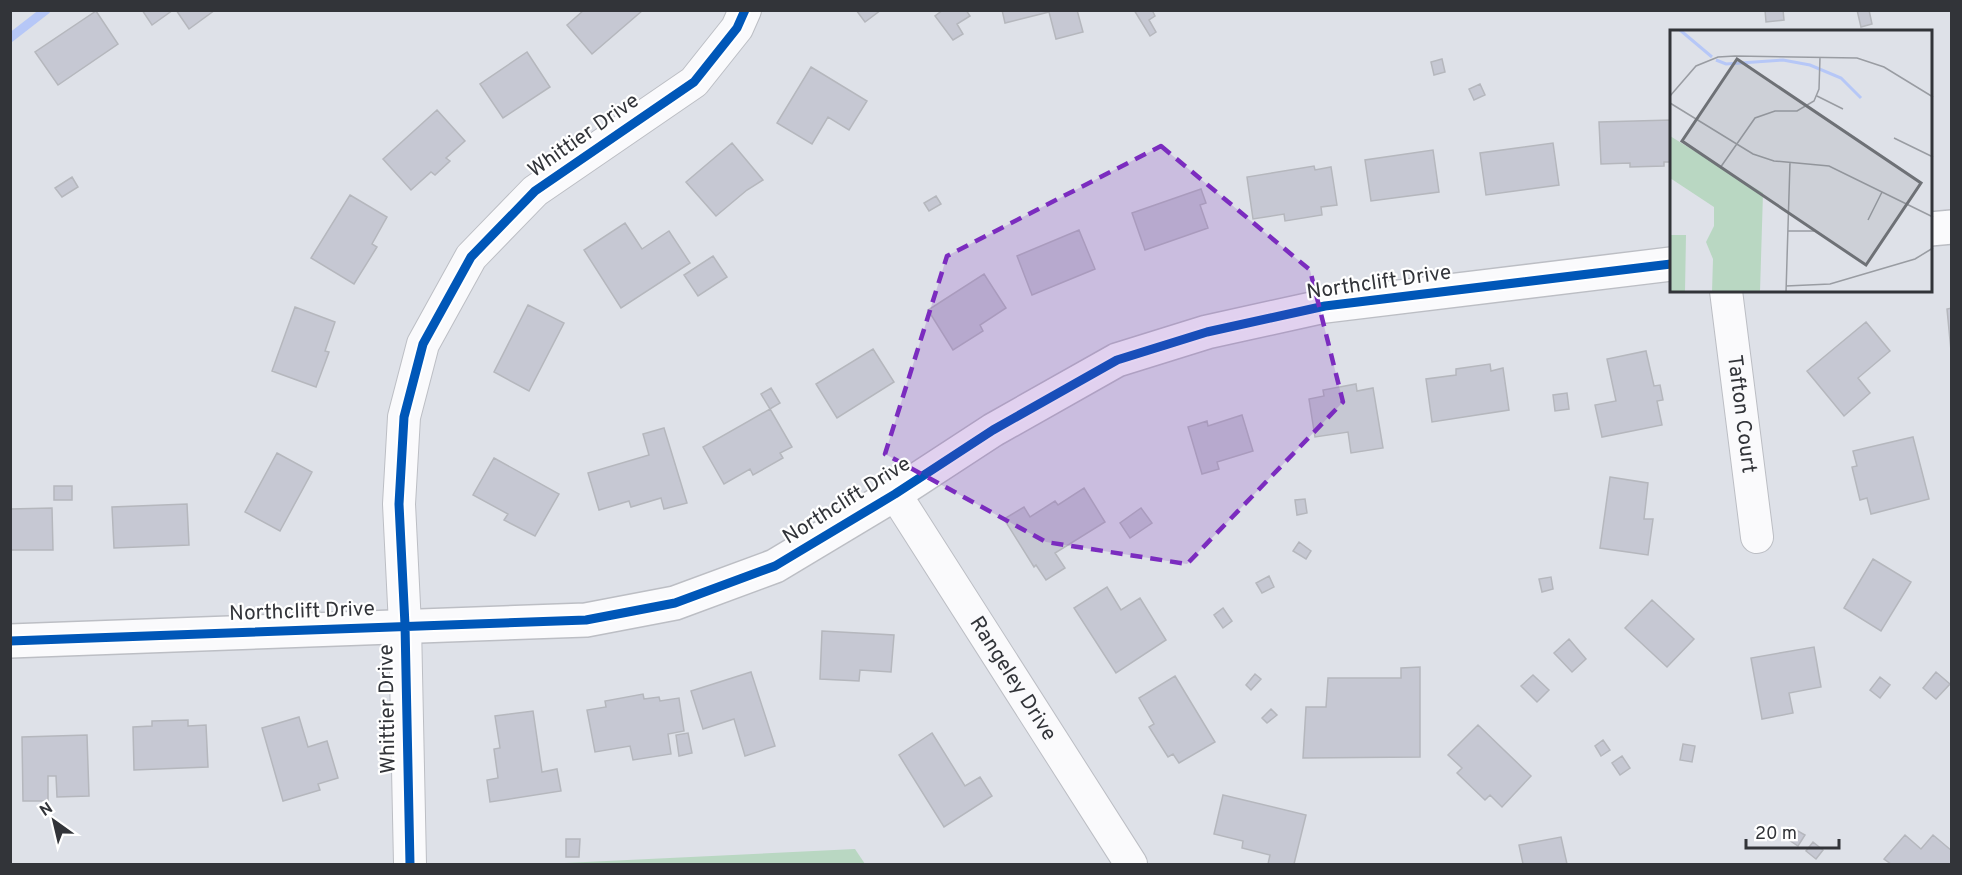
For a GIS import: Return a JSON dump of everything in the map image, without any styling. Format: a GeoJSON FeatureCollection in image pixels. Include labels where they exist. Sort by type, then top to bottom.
{"type":"FeatureCollection","features":[{"type":"Feature","properties":{"kind":"street","name":"Whittier Drive"},"geometry":{"type":"LineString","coordinates":[[410,864],[405,625],[399,504],[404,417],[423,344],[471,257],[535,191],[694,82],[737,28],[745,10]]}},
{"type":"Feature","properties":{"kind":"street"},"geometry":{"type":"LineString","coordinates":[[1932,230],[1952,226]]}},
{"type":"Feature","properties":{"kind":"street","name":"Northclift Drive"},"geometry":{"type":"LineString","coordinates":[[10,641],[586,620],[675,603],[775,566],[895,494],[993,430],[1117,360],[1208,332],[1325,306],[1670,264]]}},
{"type":"Feature","properties":{"kind":"street","name":"Tafton Court"},"geometry":{"type":"LineString","coordinates":[[1726,292],[1757,537]]}},
{"type":"Feature","properties":{"kind":"street","name":"Rangeley Drive"},"geometry":{"type":"LineString","coordinates":[[895,494],[1131,864]]}},
{"type":"Feature","properties":{"kind":"highlighted area"},"geometry":{"type":"Polygon","coordinates":[[[1161,146],[1310,270],[1343,402],[1187,564],[1046,542],[885,454],[947,256],[1161,146]]]}},
{"type":"Feature","properties":{"kind":"green space"},"geometry":{"type":"Polygon","coordinates":[[[855,849],[865,864],[544,864],[855,849]]]}},
{"type":"Feature","properties":{"kind":"building"},"geometry":{"type":"Polygon","coordinates":[[[142,10],[173,10],[152,25],[142,10]]]}},
{"type":"Feature","properties":{"kind":"building"},"geometry":{"type":"Polygon","coordinates":[[[176,10],[215,10],[189,29],[176,10]]]}},
{"type":"Feature","properties":{"kind":"building"},"geometry":{"type":"Polygon","coordinates":[[[584,10],[643,10],[592,54],[567,25],[584,10]]]}},
{"type":"Feature","properties":{"kind":"building"},"geometry":{"type":"Polygon","coordinates":[[[856,10],[881,10],[865,22],[856,10]]]}},
{"type":"Feature","properties":{"kind":"building"},"geometry":{"type":"Polygon","coordinates":[[[943,10],[966,10],[970,16],[957,24],[963,34],[953,40],[935,16],[943,10]]]}},
{"type":"Feature","properties":{"kind":"building"},"geometry":{"type":"Polygon","coordinates":[[[1002,10],[1077,10],[1083,32],[1056,39],[1049,12],[1005,23],[1002,10]]]}},
{"type":"Feature","properties":{"kind":"building"},"geometry":{"type":"Polygon","coordinates":[[[1134,10],[1152,10],[1155,16],[1149,20],[1156,32],[1150,36],[1134,10]]]}},
{"type":"Feature","properties":{"kind":"building"},"geometry":{"type":"Polygon","coordinates":[[[1765,10],[1783,10],[1784,20],[1766,22],[1765,10]]]}},
{"type":"Feature","properties":{"kind":"building"},"geometry":{"type":"Polygon","coordinates":[[[1857,10],[1869,10],[1872,24],[1861,27],[1857,10]]]}},
{"type":"Feature","properties":{"kind":"building"},"geometry":{"type":"Polygon","coordinates":[[[96,11],[118,44],[58,85],[35,52],[96,11]]]}},
{"type":"Feature","properties":{"kind":"building"},"geometry":{"type":"Polygon","coordinates":[[[527,52],[550,87],[503,118],[480,84],[527,52]]]}},
{"type":"Feature","properties":{"kind":"building"},"geometry":{"type":"Polygon","coordinates":[[[1442,59],[1445,72],[1434,75],[1431,62],[1442,59]]]}},
{"type":"Feature","properties":{"kind":"building"},"geometry":{"type":"Polygon","coordinates":[[[811,67],[867,101],[849,130],[828,117],[812,144],[777,123],[811,67]]]}},
{"type":"Feature","properties":{"kind":"building"},"geometry":{"type":"Polygon","coordinates":[[[1480,84],[1485,95],[1474,100],[1469,89],[1480,84]]]}},
{"type":"Feature","properties":{"kind":"building"},"geometry":{"type":"Polygon","coordinates":[[[437,110],[465,141],[446,158],[450,161],[435,175],[431,172],[411,190],[383,159],[437,110]]]}},
{"type":"Feature","properties":{"kind":"building"},"geometry":{"type":"Polygon","coordinates":[[[1670,120],[1670,162],[1664,162],[1664,166],[1630,167],[1630,163],[1601,164],[1599,122],[1670,120]]]}},
{"type":"Feature","properties":{"kind":"building"},"geometry":{"type":"Polygon","coordinates":[[[732,143],[763,180],[716,216],[686,182],[732,143]]]}},
{"type":"Feature","properties":{"kind":"building"},"geometry":{"type":"Polygon","coordinates":[[[1553,143],[1559,185],[1486,195],[1480,153],[1553,143]]]}},
{"type":"Feature","properties":{"kind":"building"},"geometry":{"type":"Polygon","coordinates":[[[1433,150],[1439,192],[1371,201],[1365,160],[1433,150]]]}},
{"type":"Feature","properties":{"kind":"building"},"geometry":{"type":"Polygon","coordinates":[[[1314,166],[1315,170],[1331,167],[1337,205],[1321,207],[1322,215],[1285,221],[1284,214],[1253,219],[1247,177],[1314,166]]]}},
{"type":"Feature","properties":{"kind":"building"},"geometry":{"type":"Polygon","coordinates":[[[72,177],[78,187],[62,197],[55,188],[72,177]]]}},
{"type":"Feature","properties":{"kind":"building"},"geometry":{"type":"Polygon","coordinates":[[[1201,189],[1206,203],[1200,205],[1208,228],[1145,250],[1132,213],[1201,189]]]}},
{"type":"Feature","properties":{"kind":"building"},"geometry":{"type":"Polygon","coordinates":[[[350,195],[387,217],[372,244],[377,247],[354,284],[311,258],[350,195]]]}},
{"type":"Feature","properties":{"kind":"building"},"geometry":{"type":"Polygon","coordinates":[[[936,196],[941,204],[929,211],[924,203],[936,196]]]}},
{"type":"Feature","properties":{"kind":"building"},"geometry":{"type":"Polygon","coordinates":[[[625,223],[642,249],[669,231],[690,263],[621,308],[584,250],[625,223]]]}},
{"type":"Feature","properties":{"kind":"building"},"geometry":{"type":"Polygon","coordinates":[[[1079,230],[1095,269],[1032,295],[1017,256],[1079,230]]]}},
{"type":"Feature","properties":{"kind":"building"},"geometry":{"type":"Polygon","coordinates":[[[713,256],[727,277],[698,296],[684,275],[713,256]]]}},
{"type":"Feature","properties":{"kind":"building"},"geometry":{"type":"Polygon","coordinates":[[[984,274],[1006,308],[980,325],[983,331],[953,350],[928,310],[984,274]]]}},
{"type":"Feature","properties":{"kind":"building"},"geometry":{"type":"Polygon","coordinates":[[[528,305],[564,323],[529,391],[494,372],[528,305]]]}},
{"type":"Feature","properties":{"kind":"building"},"geometry":{"type":"Polygon","coordinates":[[[295,307],[335,322],[325,351],[329,352],[316,387],[272,371],[295,307]]]}},
{"type":"Feature","properties":{"kind":"building"},"geometry":{"type":"Polygon","coordinates":[[[1952,308],[1952,361],[1947,309],[1952,308]]]}},
{"type":"Feature","properties":{"kind":"building"},"geometry":{"type":"Polygon","coordinates":[[[1866,322],[1890,351],[1858,378],[1870,393],[1844,416],[1807,371],[1866,322]]]}},
{"type":"Feature","properties":{"kind":"building"},"geometry":{"type":"Polygon","coordinates":[[[873,349],[894,382],[837,418],[816,384],[873,349]]]}},
{"type":"Feature","properties":{"kind":"building"},"geometry":{"type":"Polygon","coordinates":[[[1646,351],[1654,386],[1660,385],[1663,400],[1657,401],[1662,425],[1602,437],[1595,405],[1616,401],[1607,359],[1646,351]]]}},
{"type":"Feature","properties":{"kind":"building"},"geometry":{"type":"Polygon","coordinates":[[[1490,364],[1491,371],[1503,368],[1509,410],[1432,422],[1426,379],[1456,375],[1456,369],[1490,364]]]}},
{"type":"Feature","properties":{"kind":"building"},"geometry":{"type":"Polygon","coordinates":[[[1356,384],[1357,391],[1373,388],[1383,448],[1351,453],[1348,432],[1315,437],[1309,399],[1324,396],[1323,390],[1356,384]]]}},
{"type":"Feature","properties":{"kind":"building"},"geometry":{"type":"Polygon","coordinates":[[[771,388],[780,403],[770,409],[761,394],[771,388]]]}},
{"type":"Feature","properties":{"kind":"building"},"geometry":{"type":"Polygon","coordinates":[[[1567,393],[1569,409],[1555,411],[1553,395],[1567,393]]]}},
{"type":"Feature","properties":{"kind":"building"},"geometry":{"type":"Polygon","coordinates":[[[770,409],[792,447],[780,453],[783,458],[753,475],[750,469],[724,484],[703,447],[770,409]]]}},
{"type":"Feature","properties":{"kind":"building"},"geometry":{"type":"Polygon","coordinates":[[[1242,415],[1253,451],[1217,462],[1219,469],[1202,474],[1188,427],[1207,421],[1208,426],[1242,415]]]}},
{"type":"Feature","properties":{"kind":"building"},"geometry":{"type":"Polygon","coordinates":[[[664,428],[687,503],[664,509],[661,498],[631,507],[629,501],[599,510],[588,473],[649,455],[643,434],[664,428]]]}},
{"type":"Feature","properties":{"kind":"building"},"geometry":{"type":"Polygon","coordinates":[[[1913,437],[1929,499],[1871,514],[1867,498],[1860,500],[1852,467],[1857,466],[1853,451],[1913,437]]]}},
{"type":"Feature","properties":{"kind":"building"},"geometry":{"type":"Polygon","coordinates":[[[277,453],[312,472],[280,531],[245,512],[277,453]]]}},
{"type":"Feature","properties":{"kind":"building"},"geometry":{"type":"Polygon","coordinates":[[[494,458],[559,494],[535,536],[504,520],[508,514],[473,495],[494,458]]]}},
{"type":"Feature","properties":{"kind":"building"},"geometry":{"type":"Polygon","coordinates":[[[1610,477],[1648,483],[1644,519],[1653,519],[1648,555],[1600,548],[1610,477]]]}},
{"type":"Feature","properties":{"kind":"building"},"geometry":{"type":"Polygon","coordinates":[[[54,486],[72,486],[72,500],[54,500],[54,486]]]}},
{"type":"Feature","properties":{"kind":"building"},"geometry":{"type":"Polygon","coordinates":[[[1084,488],[1105,522],[1055,553],[1065,568],[1046,580],[1036,565],[1034,567],[1004,519],[1024,507],[1030,517],[1055,501],[1058,505],[1084,488]]]}},
{"type":"Feature","properties":{"kind":"building"},"geometry":{"type":"Polygon","coordinates":[[[1305,499],[1307,513],[1297,515],[1295,500],[1305,499]]]}},
{"type":"Feature","properties":{"kind":"building"},"geometry":{"type":"Polygon","coordinates":[[[187,504],[189,545],[114,548],[112,507],[187,504]]]}},
{"type":"Feature","properties":{"kind":"building"},"geometry":{"type":"Polygon","coordinates":[[[52,508],[53,550],[10,550],[10,509],[52,508]]]}},
{"type":"Feature","properties":{"kind":"building"},"geometry":{"type":"Polygon","coordinates":[[[1141,508],[1152,523],[1130,538],[1120,523],[1141,508]]]}},
{"type":"Feature","properties":{"kind":"building"},"geometry":{"type":"Polygon","coordinates":[[[1299,542],[1311,551],[1306,559],[1293,551],[1299,542]]]}},
{"type":"Feature","properties":{"kind":"building"},"geometry":{"type":"Polygon","coordinates":[[[1873,559],[1911,582],[1881,631],[1844,608],[1873,559]]]}},
{"type":"Feature","properties":{"kind":"building"},"geometry":{"type":"Polygon","coordinates":[[[1269,576],[1274,587],[1262,593],[1256,583],[1269,576]]]}},
{"type":"Feature","properties":{"kind":"building"},"geometry":{"type":"Polygon","coordinates":[[[1551,577],[1553,589],[1542,592],[1539,579],[1551,577]]]}},
{"type":"Feature","properties":{"kind":"building"},"geometry":{"type":"Polygon","coordinates":[[[1107,587],[1121,610],[1140,598],[1166,640],[1116,673],[1074,608],[1107,587]]]}},
{"type":"Feature","properties":{"kind":"building"},"geometry":{"type":"Polygon","coordinates":[[[1652,600],[1694,639],[1667,667],[1625,628],[1652,600]]]}},
{"type":"Feature","properties":{"kind":"building"},"geometry":{"type":"Polygon","coordinates":[[[1223,608],[1232,621],[1223,628],[1214,615],[1223,608]]]}},
{"type":"Feature","properties":{"kind":"building"},"geometry":{"type":"Polygon","coordinates":[[[822,631],[894,635],[891,672],[860,670],[859,681],[820,679],[822,631]]]}},
{"type":"Feature","properties":{"kind":"building"},"geometry":{"type":"Polygon","coordinates":[[[1569,639],[1586,659],[1572,672],[1554,653],[1569,639]]]}},
{"type":"Feature","properties":{"kind":"building"},"geometry":{"type":"Polygon","coordinates":[[[1814,647],[1821,687],[1789,693],[1793,713],[1762,719],[1751,658],[1814,647]]]}},
{"type":"Feature","properties":{"kind":"building"},"geometry":{"type":"Polygon","coordinates":[[[1420,667],[1420,757],[1303,758],[1306,707],[1326,707],[1328,678],[1401,678],[1401,668],[1420,667]]]}},
{"type":"Feature","properties":{"kind":"building"},"geometry":{"type":"Polygon","coordinates":[[[751,672],[775,746],[745,756],[734,719],[703,729],[691,691],[751,672]]]}},
{"type":"Feature","properties":{"kind":"building"},"geometry":{"type":"Polygon","coordinates":[[[1936,672],[1950,684],[1936,699],[1923,688],[1936,672]]]}},
{"type":"Feature","properties":{"kind":"building"},"geometry":{"type":"Polygon","coordinates":[[[1255,674],[1261,679],[1251,690],[1246,685],[1255,674]]]}},
{"type":"Feature","properties":{"kind":"building"},"geometry":{"type":"Polygon","coordinates":[[[1533,675],[1549,690],[1537,702],[1521,686],[1533,675]]]}},
{"type":"Feature","properties":{"kind":"building"},"geometry":{"type":"Polygon","coordinates":[[[1175,676],[1215,742],[1179,763],[1173,754],[1168,757],[1149,727],[1154,724],[1139,698],[1175,676]]]}},
{"type":"Feature","properties":{"kind":"building"},"geometry":{"type":"Polygon","coordinates":[[[1880,677],[1890,685],[1880,698],[1870,690],[1880,677]]]}},
{"type":"Feature","properties":{"kind":"building"},"geometry":{"type":"Polygon","coordinates":[[[643,694],[644,699],[659,697],[660,701],[679,698],[684,731],[668,734],[671,754],[633,760],[630,746],[595,752],[587,710],[606,707],[605,701],[643,694]]]}},
{"type":"Feature","properties":{"kind":"building"},"geometry":{"type":"Polygon","coordinates":[[[1271,709],[1277,715],[1267,723],[1262,718],[1271,709]]]}},
{"type":"Feature","properties":{"kind":"building"},"geometry":{"type":"Polygon","coordinates":[[[533,711],[542,772],[557,769],[561,791],[490,802],[487,780],[498,778],[494,749],[500,748],[495,716],[533,711]]]}},
{"type":"Feature","properties":{"kind":"building"},"geometry":{"type":"Polygon","coordinates":[[[299,717],[308,747],[327,741],[338,778],[318,784],[320,790],[283,801],[262,728],[299,717]]]}},
{"type":"Feature","properties":{"kind":"building"},"geometry":{"type":"Polygon","coordinates":[[[188,720],[188,726],[206,725],[208,767],[134,770],[133,727],[152,726],[152,721],[188,720]]]}},
{"type":"Feature","properties":{"kind":"building"},"geometry":{"type":"Polygon","coordinates":[[[1478,725],[1531,776],[1502,807],[1490,795],[1485,800],[1457,773],[1462,768],[1448,755],[1478,725]]]}},
{"type":"Feature","properties":{"kind":"building"},"geometry":{"type":"Polygon","coordinates":[[[688,733],[692,753],[679,756],[676,735],[688,733]]]}},
{"type":"Feature","properties":{"kind":"building"},"geometry":{"type":"Polygon","coordinates":[[[932,733],[965,786],[980,777],[992,796],[944,827],[899,755],[932,733]]]}},
{"type":"Feature","properties":{"kind":"building"},"geometry":{"type":"Polygon","coordinates":[[[87,735],[89,796],[57,797],[56,776],[48,776],[48,801],[23,801],[22,737],[87,735]]]}},
{"type":"Feature","properties":{"kind":"building"},"geometry":{"type":"Polygon","coordinates":[[[1603,740],[1610,750],[1601,756],[1595,746],[1603,740]]]}},
{"type":"Feature","properties":{"kind":"building"},"geometry":{"type":"Polygon","coordinates":[[[1683,744],[1695,746],[1692,762],[1680,760],[1683,744]]]}},
{"type":"Feature","properties":{"kind":"building"},"geometry":{"type":"Polygon","coordinates":[[[1622,756],[1630,768],[1620,775],[1612,763],[1622,756]]]}},
{"type":"Feature","properties":{"kind":"building"},"geometry":{"type":"Polygon","coordinates":[[[1223,795],[1306,815],[1294,864],[1268,864],[1270,855],[1242,848],[1243,841],[1214,834],[1223,795]]]}},
{"type":"Feature","properties":{"kind":"building"},"geometry":{"type":"Polygon","coordinates":[[[1796,830],[1805,835],[1798,846],[1789,840],[1796,830]]]}},
{"type":"Feature","properties":{"kind":"building"},"geometry":{"type":"Polygon","coordinates":[[[1905,835],[1921,849],[1933,835],[1952,851],[1952,864],[1891,864],[1884,859],[1905,835]]]}},
{"type":"Feature","properties":{"kind":"building"},"geometry":{"type":"Polygon","coordinates":[[[1561,837],[1567,864],[1523,864],[1519,845],[1561,837]]]}},
{"type":"Feature","properties":{"kind":"building"},"geometry":{"type":"Polygon","coordinates":[[[566,839],[580,839],[579,857],[566,857],[566,839]]]}},
{"type":"Feature","properties":{"kind":"building"},"geometry":{"type":"Polygon","coordinates":[[[1813,842],[1823,850],[1816,859],[1806,851],[1813,842]]]}},
{"type":"Feature","properties":{"kind":"waterway"},"geometry":{"type":"LineString","coordinates":[[10,38],[46,10]]}},
{"type":"Feature","properties":{"kind":"cycle path"},"geometry":{"type":"LineString","coordinates":[[410,864],[405,625],[399,504],[404,417],[423,344],[471,257],[535,191],[694,82],[737,28],[745,10]]}},
{"type":"Feature","properties":{"kind":"cycle path"},"geometry":{"type":"LineString","coordinates":[[10,641],[586,620],[675,603],[775,566],[895,494],[993,430],[1117,360],[1207,332],[1325,306],[1670,264]]}}]}
